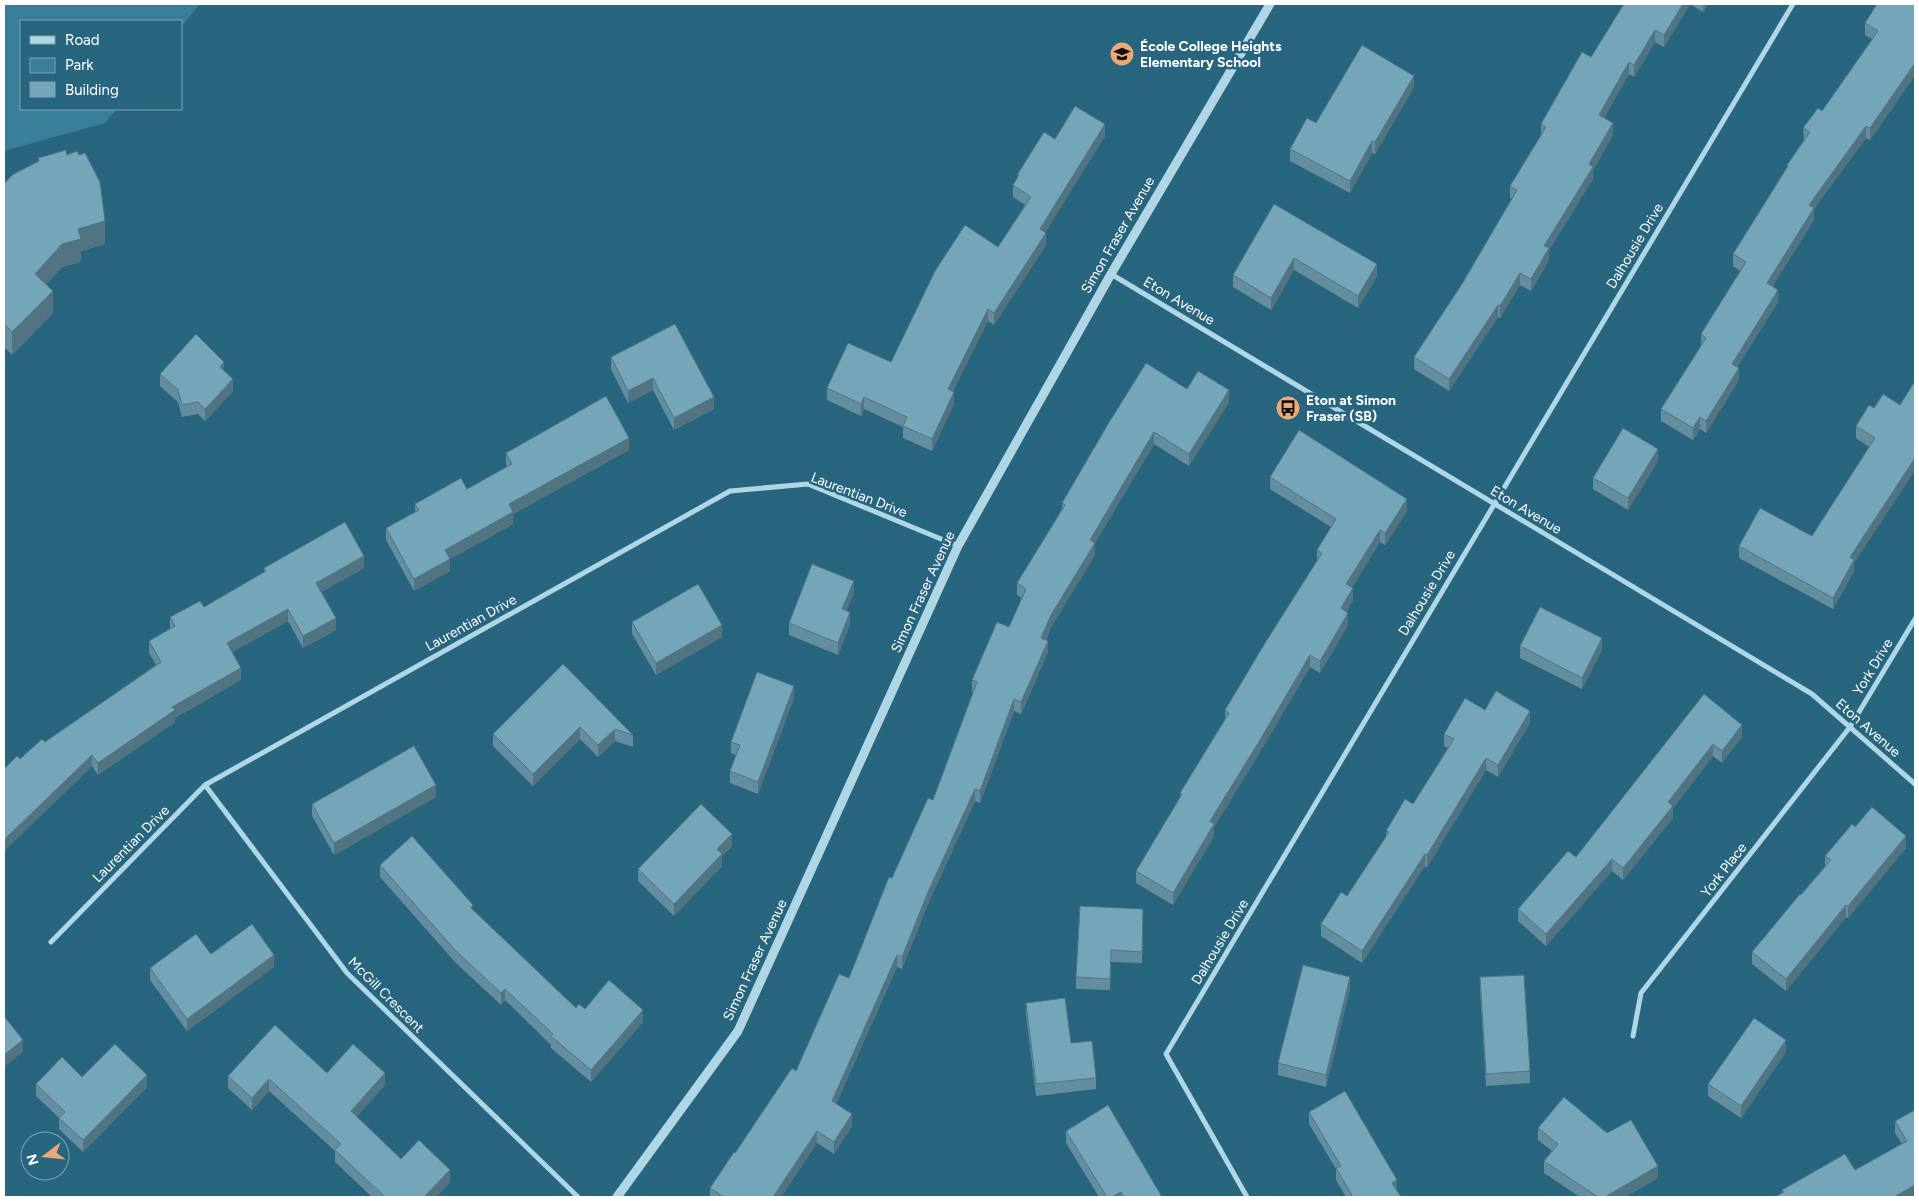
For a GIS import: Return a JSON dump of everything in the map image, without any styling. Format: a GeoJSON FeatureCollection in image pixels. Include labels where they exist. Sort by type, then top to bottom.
{"type":"FeatureCollection","features":[{"type":"Feature","properties":{"kind":"street","name":"Simon Fraser Avenue"},"geometry":{"type":"LineString","coordinates":[[617,1197],[738,1031],[958,546],[1111,274],[1270,4]]}},
{"type":"Feature","properties":{"kind":"street","name":"Dalhousie Drive"},"geometry":{"type":"LineString","coordinates":[[1247,1197],[1166,1054],[1793,4]]}},
{"type":"Feature","properties":{"kind":"street","name":"Eton Avenue"},"geometry":{"type":"LineString","coordinates":[[1111,274],[1812,694],[1915,784]]}},
{"type":"Feature","properties":{"kind":"street","name":"Laurentian Drive"},"geometry":{"type":"LineString","coordinates":[[51,942],[205,785],[730,491],[808,484],[958,546]]}},
{"type":"Feature","properties":{"kind":"street","name":"York Drive"},"geometry":{"type":"LineString","coordinates":[[1850,727],[1915,619]]}},
{"type":"Feature","properties":{"kind":"street","name":"York Place"},"geometry":{"type":"LineString","coordinates":[[1633,1036],[1641,993],[1850,727]]}},
{"type":"Feature","properties":{"kind":"street","name":"McGill Crescent"},"geometry":{"type":"LineString","coordinates":[[205,785],[347,973],[578,1197]]}},
{"type":"Feature","properties":{"kind":"green space"},"geometry":{"type":"Polygon","coordinates":[[[4,4],[200,4],[182,26],[182,20],[20,20],[20,110],[116,110],[105,123],[4,151],[4,4]]]}},
{"type":"Feature","properties":{"kind":"building"},"geometry":{"type":"Polygon","coordinates":[[[1624,4],[1683,4],[1664,35],[1655,30],[1634,65],[1629,62],[1599,115],[1613,123],[1589,164],[1593,167],[1544,246],[1549,248],[1531,279],[1520,273],[1500,306],[1498,305],[1449,379],[1414,357],[1462,284],[1517,190],[1510,186],[1546,127],[1541,124],[1582,52],[1591,57],[1624,4]]]}},
{"type":"Feature","properties":{"kind":"building"},"geometry":{"type":"Polygon","coordinates":[[[1877,4],[1915,4],[1915,63],[1870,128],[1866,126],[1809,205],[1814,208],[1767,283],[1778,290],[1732,364],[1739,368],[1706,421],[1700,417],[1693,428],[1661,409],[1706,338],[1701,334],[1746,262],[1733,254],[1787,165],[1810,132],[1803,128],[1818,108],[1822,111],[1878,31],[1865,23],[1877,4]]]}},
{"type":"Feature","properties":{"kind":"building"},"geometry":{"type":"Polygon","coordinates":[[[1362,45],[1414,76],[1375,142],[1372,141],[1350,181],[1290,149],[1307,118],[1316,123],[1362,45]]]}},
{"type":"Feature","properties":{"kind":"building"},"geometry":{"type":"Polygon","coordinates":[[[1075,106],[1105,124],[1040,229],[1046,233],[994,313],[988,309],[948,389],[954,392],[932,439],[903,426],[907,417],[864,397],[861,404],[827,388],[848,343],[891,362],[935,271],[965,225],[998,247],[1031,197],[1013,185],[1019,175],[1017,175],[1044,132],[1055,139],[1075,106]]]}},
{"type":"Feature","properties":{"kind":"building"},"geometry":{"type":"Polygon","coordinates":[[[66,150],[67,155],[77,151],[79,155],[85,153],[100,182],[105,221],[78,229],[81,239],[62,244],[35,274],[53,291],[12,332],[4,324],[4,184],[12,175],[39,161],[38,158],[66,150]]]}},
{"type":"Feature","properties":{"kind":"building"},"geometry":{"type":"Polygon","coordinates":[[[1274,204],[1377,264],[1358,296],[1294,258],[1271,298],[1233,275],[1274,204]]]}},
{"type":"Feature","properties":{"kind":"building"},"geometry":{"type":"Polygon","coordinates":[[[675,324],[714,397],[674,418],[653,378],[628,391],[611,357],[675,324]]]}},
{"type":"Feature","properties":{"kind":"building"},"geometry":{"type":"Polygon","coordinates":[[[196,334],[224,362],[220,367],[233,379],[205,409],[198,402],[182,405],[178,390],[160,374],[196,334]]]}},
{"type":"Feature","properties":{"kind":"building"},"geometry":{"type":"Polygon","coordinates":[[[1146,363],[1187,389],[1198,371],[1229,390],[1189,454],[1154,432],[1090,540],[1095,543],[1051,615],[1041,638],[1048,641],[1021,702],[1014,699],[980,791],[975,789],[928,892],[902,957],[897,955],[832,1101],[852,1114],[834,1142],[817,1131],[773,1197],[724,1197],[710,1188],[792,1068],[796,1071],[839,974],[849,978],[889,877],[892,878],[928,798],[933,800],[977,682],[972,680],[997,622],[1009,627],[1026,589],[1017,583],[1065,505],[1062,503],[1146,363]]]}},
{"type":"Feature","properties":{"kind":"building"},"geometry":{"type":"Polygon","coordinates":[[[1915,381],[1915,458],[1850,557],[1854,560],[1833,598],[1739,546],[1760,508],[1812,536],[1875,438],[1856,426],[1869,405],[1874,408],[1883,394],[1900,405],[1915,381]]]}},
{"type":"Feature","properties":{"kind":"building"},"geometry":{"type":"Polygon","coordinates":[[[606,396],[629,438],[509,504],[513,512],[445,550],[450,559],[414,579],[386,528],[419,510],[415,504],[461,478],[467,489],[512,464],[506,453],[606,396]]]}},
{"type":"Feature","properties":{"kind":"building"},"geometry":{"type":"Polygon","coordinates":[[[1623,428],[1658,449],[1628,498],[1593,478],[1623,428]]]}},
{"type":"Feature","properties":{"kind":"building"},"geometry":{"type":"Polygon","coordinates":[[[1299,430],[1407,499],[1385,533],[1380,530],[1346,584],[1353,588],[1341,608],[1348,613],[1320,661],[1310,655],[1210,821],[1214,824],[1173,893],[1136,871],[1182,794],[1180,793],[1229,713],[1225,710],[1322,553],[1317,550],[1336,519],[1270,477],[1299,430]]]}},
{"type":"Feature","properties":{"kind":"building"},"geometry":{"type":"Polygon","coordinates":[[[345,522],[364,556],[316,583],[336,618],[303,636],[288,609],[227,643],[241,668],[172,707],[175,710],[98,763],[92,755],[4,841],[4,769],[17,756],[20,759],[42,739],[45,742],[161,662],[149,641],[175,626],[170,617],[200,601],[204,607],[266,571],[264,568],[345,522]]]}},
{"type":"Feature","properties":{"kind":"building"},"geometry":{"type":"Polygon","coordinates":[[[812,564],[854,581],[842,609],[850,612],[838,643],[789,623],[812,564]]]}},
{"type":"Feature","properties":{"kind":"building"},"geometry":{"type":"Polygon","coordinates":[[[698,584],[722,625],[656,663],[632,622],[698,584]]]}},
{"type":"Feature","properties":{"kind":"building"},"geometry":{"type":"Polygon","coordinates":[[[1540,607],[1602,638],[1582,678],[1520,646],[1540,607]]]}},
{"type":"Feature","properties":{"kind":"building"},"geometry":{"type":"Polygon","coordinates":[[[563,664],[633,735],[615,729],[598,745],[580,727],[533,774],[493,734],[563,664]]]}},
{"type":"Feature","properties":{"kind":"building"},"geometry":{"type":"Polygon","coordinates":[[[757,672],[794,686],[758,782],[730,771],[740,745],[731,742],[757,672]]]}},
{"type":"Feature","properties":{"kind":"building"},"geometry":{"type":"Polygon","coordinates":[[[1496,691],[1530,711],[1498,765],[1486,758],[1427,855],[1425,854],[1362,951],[1321,924],[1341,892],[1347,896],[1389,832],[1386,831],[1405,799],[1413,804],[1454,739],[1444,734],[1465,698],[1485,710],[1496,691]]]}},
{"type":"Feature","properties":{"kind":"building"},"geometry":{"type":"Polygon","coordinates":[[[1704,694],[1742,725],[1722,751],[1713,744],[1668,802],[1673,806],[1623,868],[1612,859],[1546,934],[1518,909],[1568,851],[1576,857],[1704,694]]]}},
{"type":"Feature","properties":{"kind":"building"},"geometry":{"type":"Polygon","coordinates":[[[414,746],[436,785],[334,843],[312,804],[414,746]]]}},
{"type":"Feature","properties":{"kind":"building"},"geometry":{"type":"Polygon","coordinates":[[[701,804],[732,834],[717,849],[722,854],[674,904],[638,869],[701,804]]]}},
{"type":"Feature","properties":{"kind":"building"},"geometry":{"type":"Polygon","coordinates":[[[1872,807],[1906,836],[1848,906],[1846,905],[1786,979],[1752,952],[1831,860],[1825,856],[1852,824],[1855,827],[1872,807]]]}},
{"type":"Feature","properties":{"kind":"building"},"geometry":{"type":"Polygon","coordinates":[[[412,836],[473,905],[471,908],[576,1008],[579,1004],[585,1009],[609,980],[643,1010],[591,1070],[551,1036],[553,1034],[505,989],[501,993],[455,950],[380,865],[412,836]]]}},
{"type":"Feature","properties":{"kind":"building"},"geometry":{"type":"Polygon","coordinates":[[[1080,906],[1143,909],[1142,952],[1111,950],[1110,979],[1076,977],[1080,906]]]}},
{"type":"Feature","properties":{"kind":"building"},"geometry":{"type":"Polygon","coordinates":[[[252,924],[274,955],[187,1019],[150,968],[196,934],[211,954],[252,924]]]}},
{"type":"Feature","properties":{"kind":"building"},"geometry":{"type":"Polygon","coordinates":[[[1303,965],[1350,977],[1326,1075],[1278,1063],[1303,965]]]}},
{"type":"Feature","properties":{"kind":"building"},"geometry":{"type":"Polygon","coordinates":[[[1524,975],[1530,1071],[1486,1074],[1480,977],[1524,975]]]}},
{"type":"Feature","properties":{"kind":"building"},"geometry":{"type":"Polygon","coordinates":[[[1065,998],[1071,1043],[1092,1041],[1096,1078],[1036,1084],[1026,1003],[1065,998]]]}},
{"type":"Feature","properties":{"kind":"building"},"geometry":{"type":"Polygon","coordinates":[[[4,1016],[23,1040],[4,1055],[4,1016]]]}},
{"type":"Feature","properties":{"kind":"building"},"geometry":{"type":"Polygon","coordinates":[[[1754,1018],[1786,1040],[1741,1106],[1708,1084],[1754,1018]]]}},
{"type":"Feature","properties":{"kind":"building"},"geometry":{"type":"Polygon","coordinates":[[[275,1025],[327,1073],[353,1044],[385,1073],[351,1111],[401,1159],[419,1140],[450,1170],[424,1197],[385,1197],[335,1150],[341,1144],[269,1079],[252,1098],[228,1076],[275,1025]]]}},
{"type":"Feature","properties":{"kind":"building"},"geometry":{"type":"Polygon","coordinates":[[[115,1044],[147,1075],[83,1140],[59,1118],[65,1112],[36,1084],[62,1057],[82,1077],[115,1044]]]}},
{"type":"Feature","properties":{"kind":"building"},"geometry":{"type":"Polygon","coordinates":[[[1345,1091],[1397,1180],[1392,1183],[1401,1197],[1353,1197],[1336,1168],[1341,1166],[1309,1112],[1345,1091]]]}},
{"type":"Feature","properties":{"kind":"building"},"geometry":{"type":"Polygon","coordinates":[[[1564,1097],[1607,1133],[1631,1120],[1658,1166],[1605,1197],[1598,1197],[1544,1161],[1558,1144],[1538,1128],[1564,1097]]]}},
{"type":"Feature","properties":{"kind":"building"},"geometry":{"type":"Polygon","coordinates":[[[1108,1105],[1162,1197],[1124,1197],[1121,1192],[1112,1197],[1107,1197],[1066,1131],[1108,1105]]]}},
{"type":"Feature","properties":{"kind":"building"},"geometry":{"type":"Polygon","coordinates":[[[1915,1110],[1915,1185],[1894,1197],[1775,1197],[1784,1192],[1782,1190],[1845,1154],[1855,1170],[1907,1141],[1895,1121],[1915,1110]]]}},
{"type":"Feature","properties":{"kind":"place","name":"École College Heights Elementary School"},"geometry":{"type":"Point","coordinates":[1122,54]}},
{"type":"Feature","properties":{"kind":"place","name":"Eton at Simon Fraser (SB)"},"geometry":{"type":"Point","coordinates":[1288,408]}}]}
